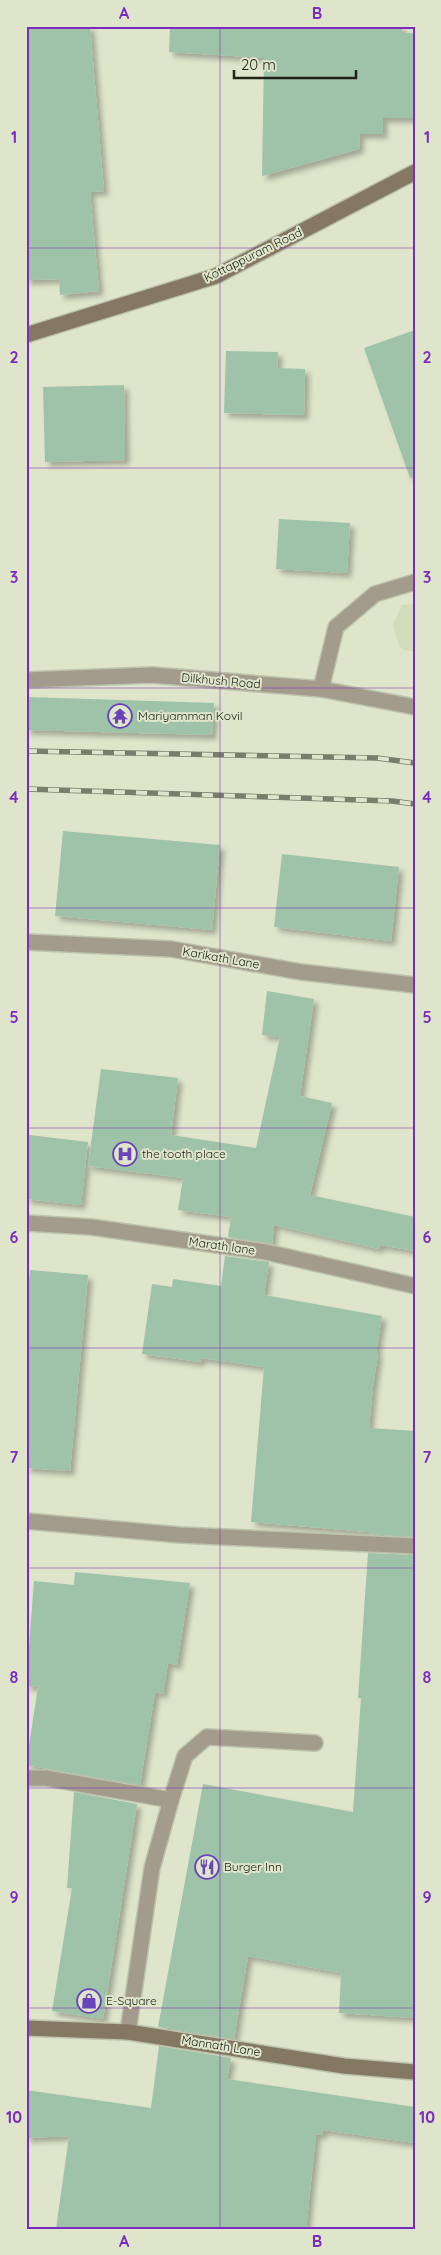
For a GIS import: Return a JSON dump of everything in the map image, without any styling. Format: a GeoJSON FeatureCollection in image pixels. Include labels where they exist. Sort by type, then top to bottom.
{"type":"FeatureCollection","features":[{"type":"Feature","properties":{"kind":"street","name":"Kottappuram Road"},"geometry":{"type":"LineString","coordinates":[[26,335],[216,276],[415,172]]}},
{"type":"Feature","properties":{"kind":"street"},"geometry":{"type":"LineString","coordinates":[[321,689],[336,627],[375,594],[415,582]]}},
{"type":"Feature","properties":{"kind":"street","name":"Dilkhush Road"},"geometry":{"type":"LineString","coordinates":[[26,680],[152,675],[321,689],[415,707]]}},
{"type":"Feature","properties":{"kind":"street","name":"Karikath Lane"},"geometry":{"type":"LineString","coordinates":[[26,942],[171,949],[301,972],[415,985]]}},
{"type":"Feature","properties":{"kind":"street","name":"Marath lane"},"geometry":{"type":"LineString","coordinates":[[26,1222],[90,1227],[266,1252],[415,1286]]}},
{"type":"Feature","properties":{"kind":"street"},"geometry":{"type":"LineString","coordinates":[[26,1521],[180,1535],[415,1546]]}},
{"type":"Feature","properties":{"kind":"street"},"geometry":{"type":"LineString","coordinates":[[128,2032],[152,1868],[185,1756],[206,1737],[315,1743]]}},
{"type":"Feature","properties":{"kind":"street"},"geometry":{"type":"LineString","coordinates":[[26,1778],[46,1778],[171,1800]]}},
{"type":"Feature","properties":{"kind":"street","name":"Mannath Lane"},"geometry":{"type":"LineString","coordinates":[[26,2028],[128,2032],[344,2066],[415,2072]]}},
{"type":"Feature","properties":{"kind":"shaded area"},"geometry":{"type":"Polygon","coordinates":[[[415,604],[415,652],[404,650],[399,646],[393,625],[402,605],[415,604]]]}},
{"type":"Feature","properties":{"kind":"building"},"geometry":{"type":"Polygon","coordinates":[[[26,26],[90,26],[104,191],[90,192],[99,291],[60,295],[59,279],[26,280],[26,26]]]}},
{"type":"Feature","properties":{"kind":"building"},"geometry":{"type":"Polygon","coordinates":[[[170,26],[402,26],[402,33],[415,33],[415,118],[383,118],[383,134],[360,134],[359,149],[262,176],[264,58],[169,52],[170,26]]]}},
{"type":"Feature","properties":{"kind":"building"},"geometry":{"type":"Polygon","coordinates":[[[415,330],[415,477],[410,478],[364,348],[415,330]]]}},
{"type":"Feature","properties":{"kind":"building"},"geometry":{"type":"Polygon","coordinates":[[[226,351],[278,352],[277,368],[305,369],[304,415],[224,413],[226,351]]]}},
{"type":"Feature","properties":{"kind":"building"},"geometry":{"type":"Polygon","coordinates":[[[124,385],[125,460],[45,462],[43,387],[124,385]]]}},
{"type":"Feature","properties":{"kind":"building"},"geometry":{"type":"Polygon","coordinates":[[[279,519],[350,523],[347,573],[276,569],[279,519]]]}},
{"type":"Feature","properties":{"kind":"building","name":"Mariyamman Kovil"},"geometry":{"type":"Polygon","coordinates":[[[26,697],[214,703],[212,735],[26,730],[26,697]]]}},
{"type":"Feature","properties":{"kind":"building"},"geometry":{"type":"Polygon","coordinates":[[[63,831],[220,845],[212,930],[55,916],[63,831]]]}},
{"type":"Feature","properties":{"kind":"building"},"geometry":{"type":"Polygon","coordinates":[[[282,854],[399,867],[391,941],[274,927],[282,854]]]}},
{"type":"Feature","properties":{"kind":"building"},"geometry":{"type":"Polygon","coordinates":[[[267,991],[314,999],[300,1096],[332,1103],[310,1195],[415,1217],[415,1251],[380,1245],[379,1249],[274,1225],[272,1244],[228,1237],[231,1217],[178,1210],[183,1178],[88,1166],[101,1069],[178,1078],[171,1135],[256,1148],[280,1037],[262,1035],[267,991]]]}},
{"type":"Feature","properties":{"kind":"building"},"geometry":{"type":"Polygon","coordinates":[[[29,1135],[88,1142],[81,1205],[26,1199],[26,1161],[29,1135]]]}},
{"type":"Feature","properties":{"kind":"building"},"geometry":{"type":"Polygon","coordinates":[[[225,1256],[269,1262],[264,1295],[382,1316],[376,1353],[378,1354],[369,1428],[415,1431],[415,1537],[251,1522],[264,1367],[201,1358],[200,1362],[142,1354],[152,1284],[172,1287],[173,1279],[221,1286],[225,1256]]]}},
{"type":"Feature","properties":{"kind":"building"},"geometry":{"type":"Polygon","coordinates":[[[30,1270],[88,1275],[70,1471],[26,1468],[26,1313],[30,1270]]]}},
{"type":"Feature","properties":{"kind":"building"},"geometry":{"type":"Polygon","coordinates":[[[368,1553],[415,1555],[415,2018],[339,2013],[341,1973],[248,1956],[234,2039],[158,2027],[203,1784],[353,1812],[361,1698],[358,1698],[368,1553]]]}},
{"type":"Feature","properties":{"kind":"building"},"geometry":{"type":"Polygon","coordinates":[[[75,1572],[190,1583],[177,1665],[168,1663],[163,1694],[155,1692],[140,1785],[26,1765],[38,1687],[26,1686],[34,1581],[74,1585],[75,1572]]]}},
{"type":"Feature","properties":{"kind":"building"},"geometry":{"type":"Polygon","coordinates":[[[74,1792],[137,1804],[103,2019],[52,2011],[72,1888],[67,1888],[74,1792]]]}},
{"type":"Feature","properties":{"kind":"building"},"geometry":{"type":"Polygon","coordinates":[[[159,2046],[231,2058],[227,2079],[415,2107],[415,2143],[323,2130],[322,2135],[316,2134],[306,2229],[56,2229],[69,2136],[26,2138],[26,2090],[151,2108],[159,2046]]]}},
{"type":"Feature","properties":{"kind":"railway"},"geometry":{"type":"LineString","coordinates":[[26,751],[377,758],[415,763]]}},
{"type":"Feature","properties":{"kind":"railway"},"geometry":{"type":"LineString","coordinates":[[26,789],[392,801],[415,804]]}},
{"type":"Feature","properties":{"kind":"place","name":"Mariyamman Kovil"},"geometry":{"type":"Point","coordinates":[120,716]}},
{"type":"Feature","properties":{"kind":"place","name":"the tooth place"},"geometry":{"type":"Point","coordinates":[125,1154]}},
{"type":"Feature","properties":{"kind":"place","name":"Burger Inn"},"geometry":{"type":"Point","coordinates":[207,1867]}},
{"type":"Feature","properties":{"kind":"place","name":"E-Square"},"geometry":{"type":"Point","coordinates":[89,2001]}}]}
